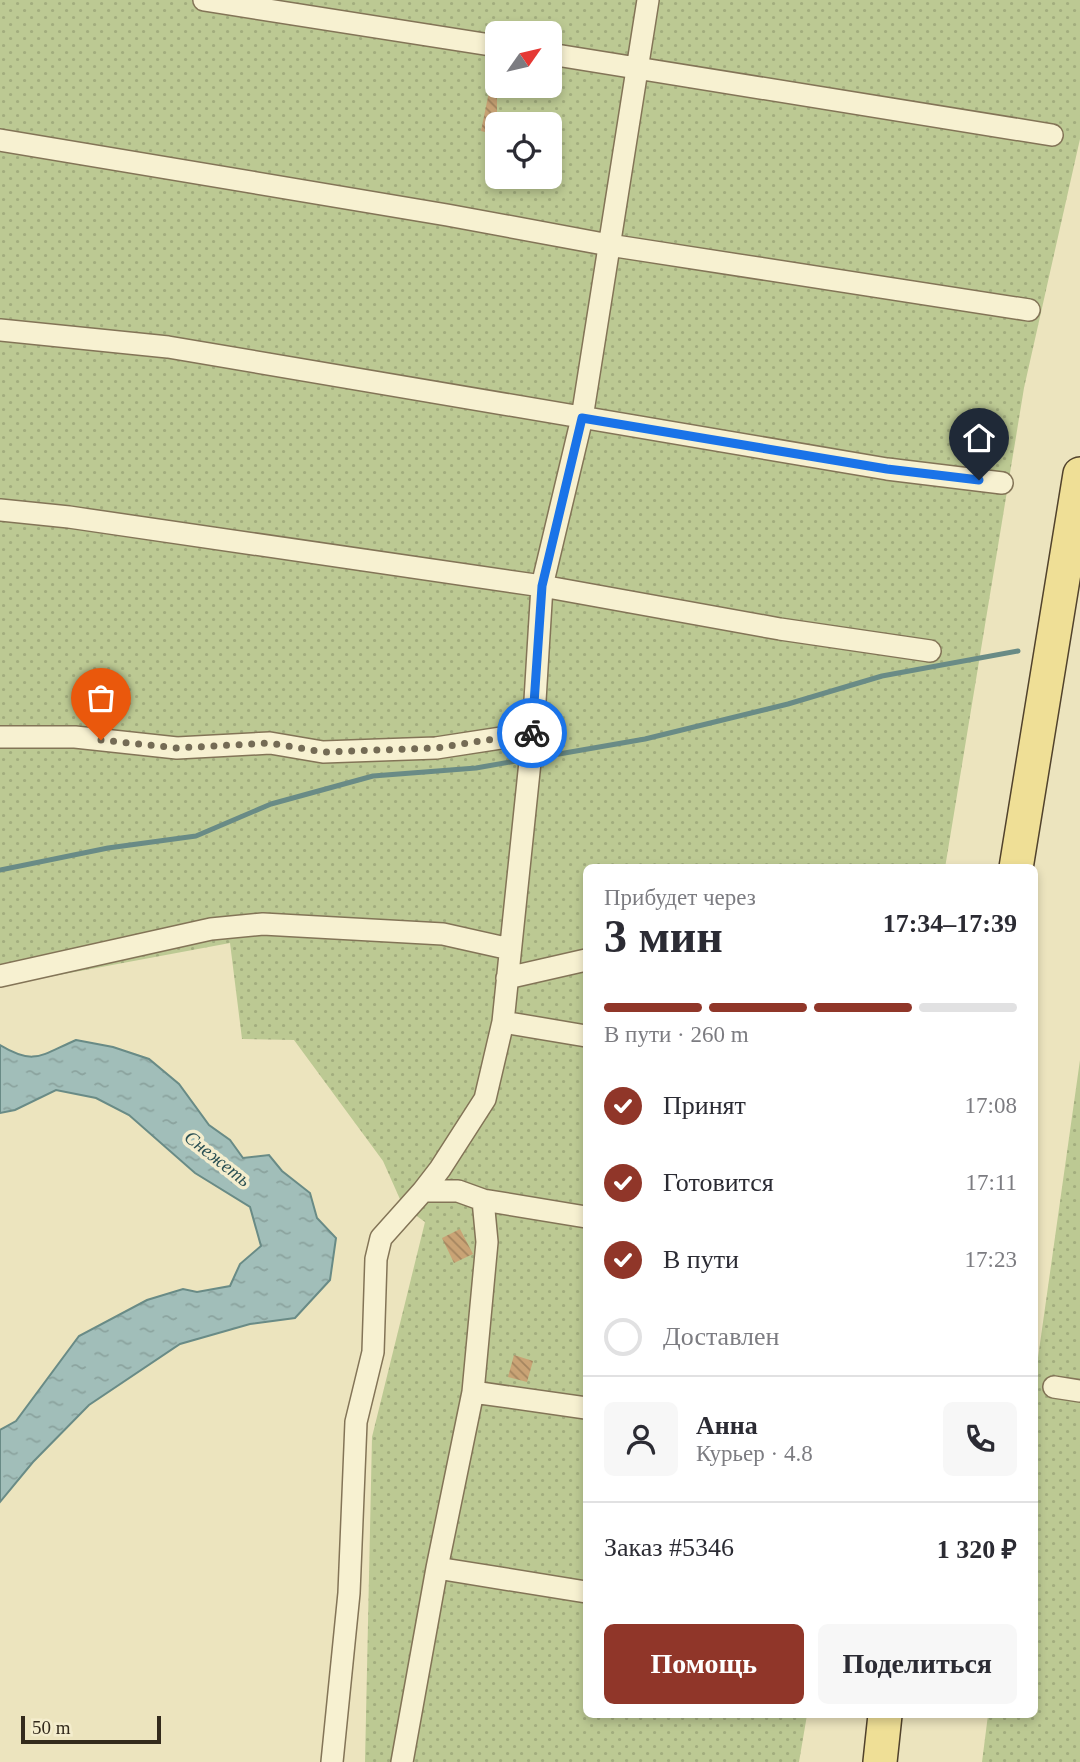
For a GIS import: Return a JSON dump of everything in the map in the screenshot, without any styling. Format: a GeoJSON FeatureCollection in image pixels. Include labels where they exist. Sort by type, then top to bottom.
{"type":"FeatureCollection","features":[{"type":"Feature","properties":{"kind":"main road"},"geometry":{"type":"LineString","coordinates":[[1017,864],[1080,474]]}},
{"type":"Feature","properties":{"kind":"main road"},"geometry":{"type":"LineString","coordinates":[[880,1762],[886,1718]]}},
{"type":"Feature","properties":{"kind":"street"},"geometry":{"type":"LineString","coordinates":[[204,0],[485,44]]}},
{"type":"Feature","properties":{"kind":"street"},"geometry":{"type":"LineString","coordinates":[[332,1762],[349,1593],[356,1422],[373,1352],[376,1259],[381,1238],[440,1169],[485,1099],[503,1022],[533,733],[542,586],[582,418],[648,0]]}},
{"type":"Feature","properties":{"kind":"street"},"geometry":{"type":"LineString","coordinates":[[562,56],[1052,135]]}},
{"type":"Feature","properties":{"kind":"street"},"geometry":{"type":"LineString","coordinates":[[0,141],[447,215],[609,245],[1029,310]]}},
{"type":"Feature","properties":{"kind":"street"},"geometry":{"type":"LineString","coordinates":[[0,330],[168,347],[887,469],[1002,483]]}},
{"type":"Feature","properties":{"kind":"street"},"geometry":{"type":"LineString","coordinates":[[0,510],[69,517],[542,586],[779,629],[930,652]]}},
{"type":"Feature","properties":{"kind":"street"},"geometry":{"type":"LineString","coordinates":[[0,737],[75,737],[177,748],[270,743],[323,752],[436,748],[533,733]]}},
{"type":"Feature","properties":{"kind":"street"},"geometry":{"type":"LineString","coordinates":[[0,976],[211,929],[263,925],[443,934],[510,949]]}},
{"type":"Feature","properties":{"kind":"street"},"geometry":{"type":"LineString","coordinates":[[507,978],[583,961]]}},
{"type":"Feature","properties":{"kind":"street"},"geometry":{"type":"LineString","coordinates":[[503,1022],[583,1035]]}},
{"type":"Feature","properties":{"kind":"street"},"geometry":{"type":"LineString","coordinates":[[423,1191],[458,1191],[483,1200],[583,1217]]}},
{"type":"Feature","properties":{"kind":"street"},"geometry":{"type":"LineString","coordinates":[[402,1762],[437,1568],[473,1392],[487,1242],[483,1200]]}},
{"type":"Feature","properties":{"kind":"street"},"geometry":{"type":"LineString","coordinates":[[1054,1387],[1080,1391]]}},
{"type":"Feature","properties":{"kind":"street"},"geometry":{"type":"LineString","coordinates":[[473,1392],[583,1408]]}},
{"type":"Feature","properties":{"kind":"street"},"geometry":{"type":"LineString","coordinates":[[437,1568],[583,1592]]}},
{"type":"Feature","properties":{"kind":"green space"},"geometry":{"type":"Polygon","coordinates":[[[0,0],[1080,0],[1080,139],[1024,388],[946,864],[583,864],[583,1718],[806,1718],[799,1762],[365,1762],[372,1437],[425,1222],[403,1206],[383,1161],[294,1040],[242,1039],[230,943],[5,985],[0,983],[0,0]]]}},
{"type":"Feature","properties":{"kind":"green space"},"geometry":{"type":"Polygon","coordinates":[[[1080,1060],[1080,1762],[982,1762],[988,1718],[1038,1718],[1038,1358],[1080,1060]]]}},
{"type":"Feature","properties":{"kind":"water","name":"Снежеть"},"geometry":{"type":"Polygon","coordinates":[[[76,1040],[113,1047],[149,1059],[179,1084],[209,1125],[230,1140],[243,1158],[269,1155],[282,1171],[310,1193],[317,1218],[336,1238],[330,1280],[295,1318],[250,1324],[180,1344],[89,1405],[33,1462],[0,1502],[0,1430],[16,1421],[79,1336],[147,1300],[183,1289],[197,1292],[230,1286],[240,1264],[261,1246],[250,1207],[195,1173],[129,1115],[96,1098],[56,1090],[15,1110],[0,1113],[0,1045],[30,1057],[46,1054],[76,1040]]]}},
{"type":"Feature","properties":{"kind":"building"},"geometry":{"type":"Polygon","coordinates":[[[488,98],[497,98],[497,112],[485,112],[485,132],[481,131],[488,98]]]}},
{"type":"Feature","properties":{"kind":"building"},"geometry":{"type":"Polygon","coordinates":[[[460,1229],[473,1254],[454,1263],[442,1238],[460,1229]]]}},
{"type":"Feature","properties":{"kind":"building"},"geometry":{"type":"Polygon","coordinates":[[[514,1355],[533,1361],[527,1382],[508,1377],[514,1355]]]}},
{"type":"Feature","properties":{"kind":"waterway"},"geometry":{"type":"LineString","coordinates":[[536,758],[645,739],[788,704],[882,676],[1018,651]]}},
{"type":"Feature","properties":{"kind":"waterway"},"geometry":{"type":"LineString","coordinates":[[0,870],[108,848],[196,836],[271,804],[373,776],[476,768],[527,759]]}},
{"type":"Feature","properties":{"kind":"way so far"},"geometry":{"type":"LineString","coordinates":[[101,740],[177,748],[270,743],[323,752],[436,748],[532,733]]}},
{"type":"Feature","properties":{"kind":"route"},"geometry":{"type":"LineString","coordinates":[[532,733],[542,586],[582,418],[887,469],[979,480]]}}]}
